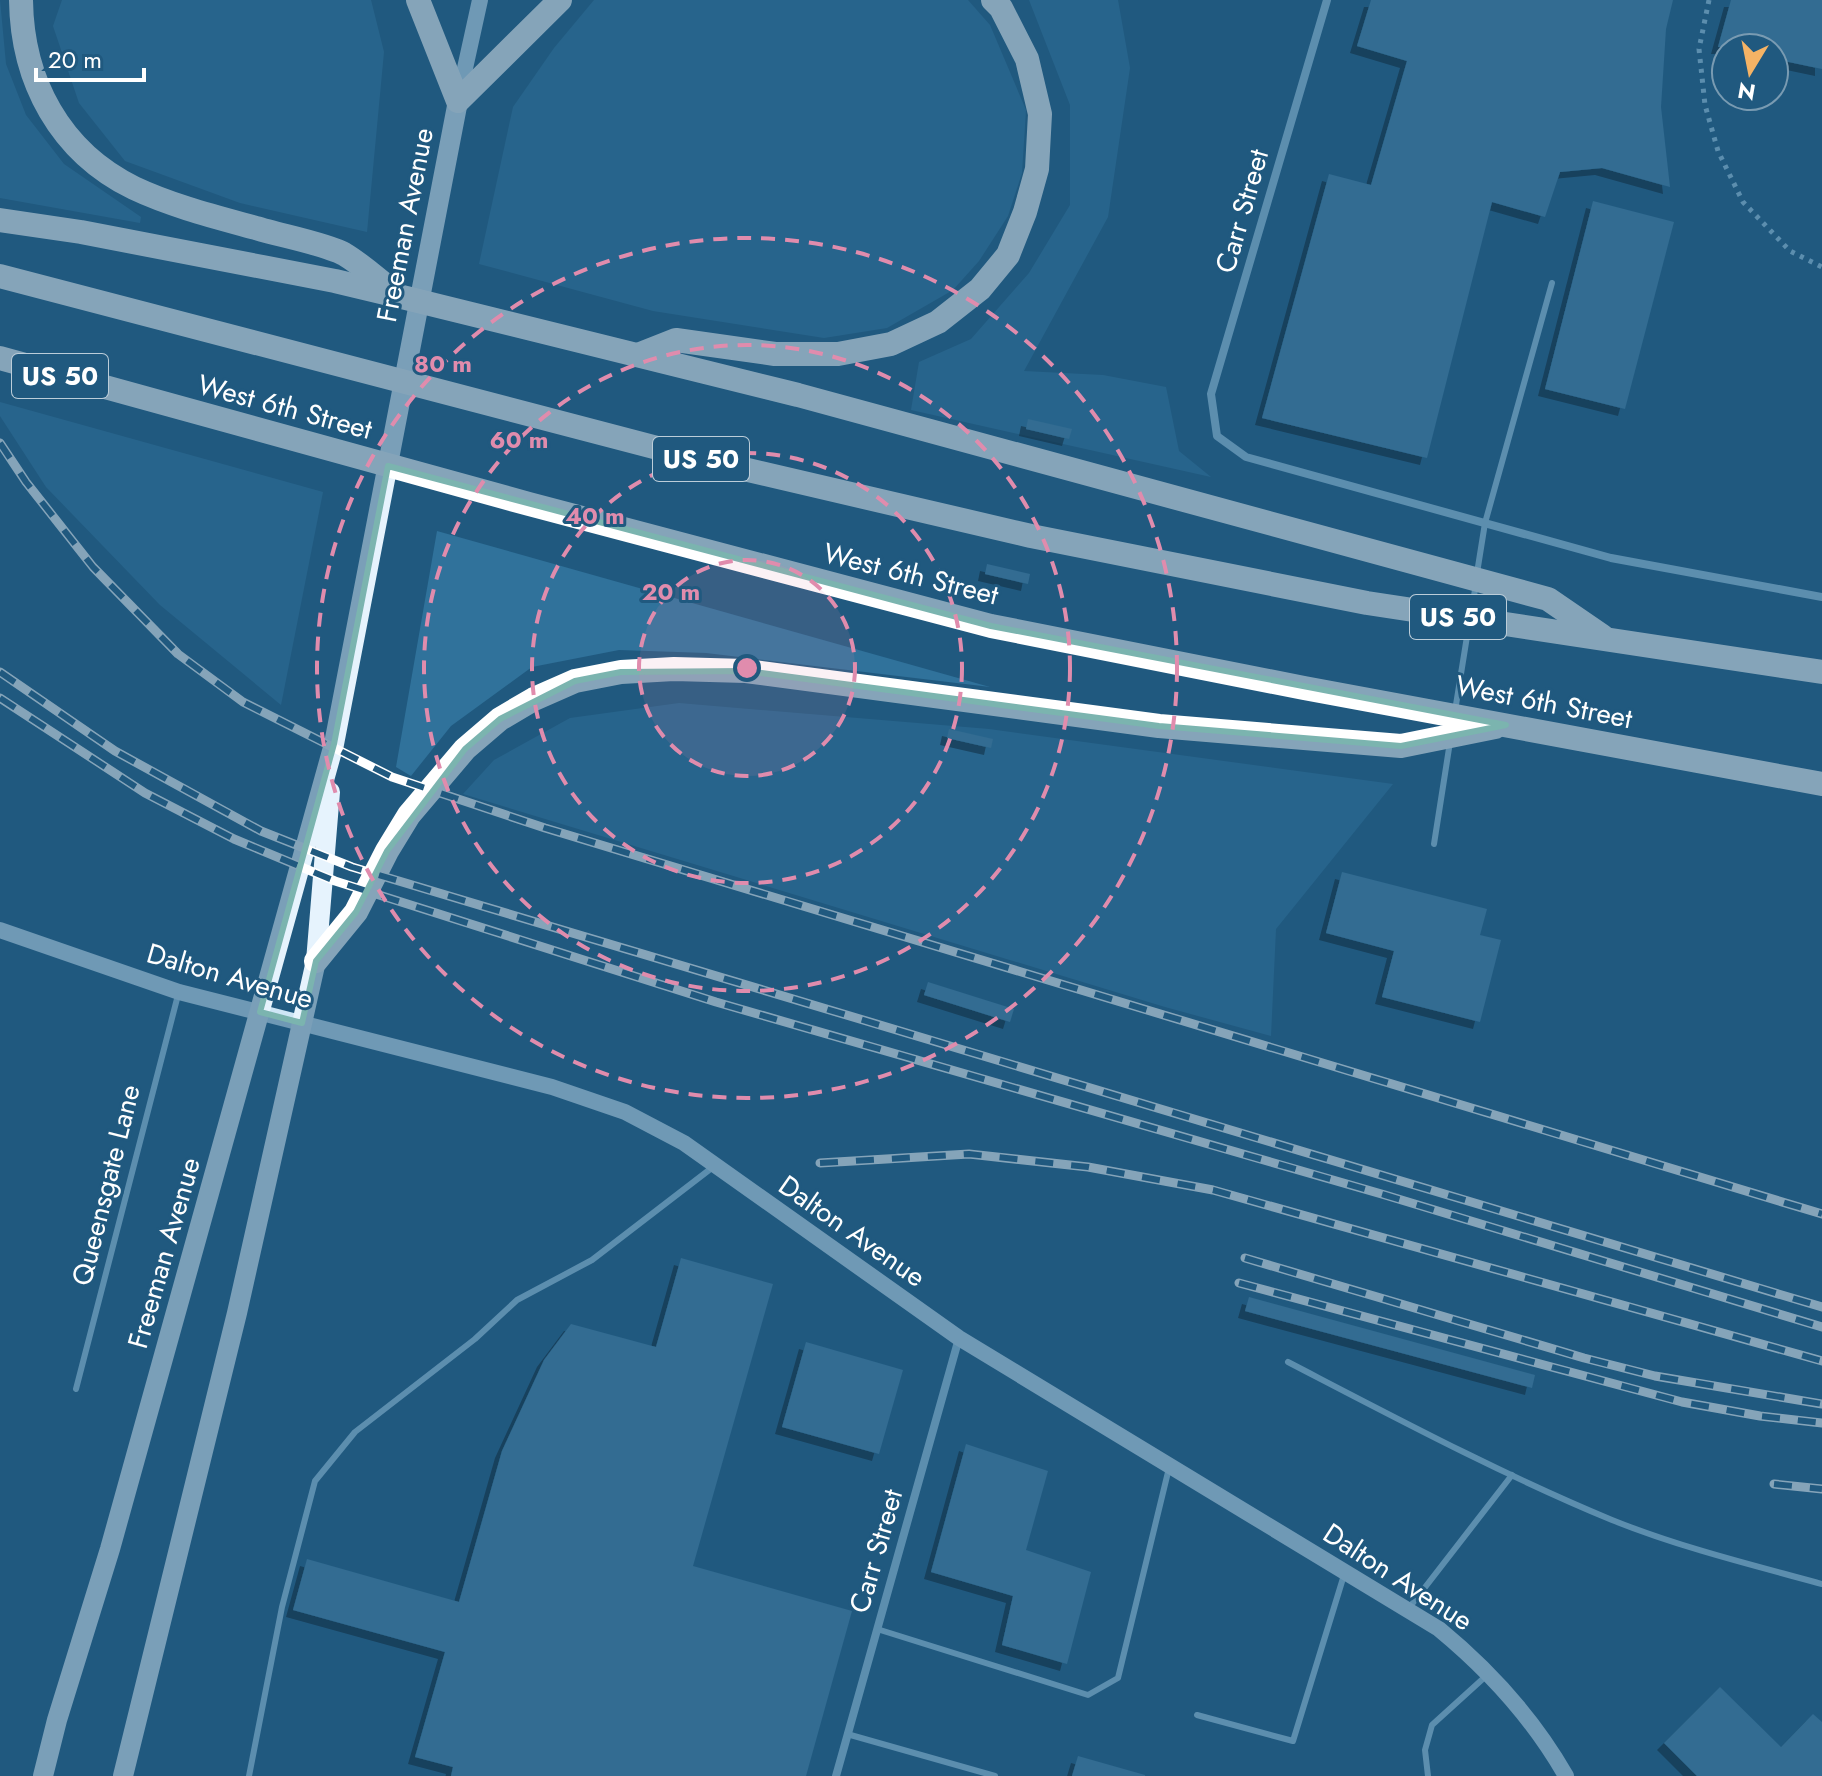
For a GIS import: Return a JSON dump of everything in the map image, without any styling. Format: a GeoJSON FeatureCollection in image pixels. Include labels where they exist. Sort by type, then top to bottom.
{"type":"FeatureCollection","features":[{"type":"Feature","properties":{"kind":"highway"},"geometry":{"type":"LineString","coordinates":[[21,0],[21,34],[34,80],[59,128],[94,162],[134,188],[212,216],[342,253],[402,297]]}},
{"type":"Feature","properties":{"kind":"highway"},"geometry":{"type":"LineString","coordinates":[[418,0],[458,101],[560,0]]}},
{"type":"Feature","properties":{"kind":"highway"},"geometry":{"type":"LineString","coordinates":[[638,355],[676,340],[775,354],[838,354],[891,344],[938,322],[980,289],[1008,255],[1025,212],[1037,169],[1040,114],[1027,59],[1001,8],[993,0]]}},
{"type":"Feature","properties":{"kind":"highway"},"geometry":{"type":"LineString","coordinates":[[0,220],[81,232],[320,278],[798,395],[1548,599],[1607,640]]}},
{"type":"Feature","properties":{"kind":"highway","name":"West 6th Street"},"geometry":{"type":"LineString","coordinates":[[0,276],[688,456],[1031,536],[1308,592],[1822,672]]}},
{"type":"Feature","properties":{"kind":"highway","name":"West 6th Street"},"geometry":{"type":"LineString","coordinates":[[0,358],[120,393],[991,626],[1304,688],[1822,784]]}},
{"type":"Feature","properties":{"kind":"highway"},"geometry":{"type":"LineString","coordinates":[[316,961],[356,912],[409,815],[465,749],[500,719],[534,699],[575,681],[621,672],[674,669],[746,671],[1159,726],[1401,746],[1506,725]]}},
{"type":"Feature","properties":{"kind":"main road","name":"Freeman Avenue"},"geometry":{"type":"LineString","coordinates":[[43,1776],[57,1720],[110,1549],[334,744],[480,0]]}},
{"type":"Feature","properties":{"kind":"main road","name":"Freeman Avenue"},"geometry":{"type":"LineString","coordinates":[[123,1776],[237,1313],[316,961],[334,744]]}},
{"type":"Feature","properties":{"kind":"main road","name":"Dalton Avenue"},"geometry":{"type":"LineString","coordinates":[[0,930],[179,992],[552,1087],[625,1112],[684,1143],[959,1338],[1439,1629],[1522,1709],[1566,1776]]}},
{"type":"Feature","properties":{"kind":"street","name":"Carr Street"},"geometry":{"type":"LineString","coordinates":[[1327,0],[1211,394],[1217,436],[1246,457],[1485,523]]}},
{"type":"Feature","properties":{"kind":"street"},"geometry":{"type":"LineString","coordinates":[[1485,523],[1611,558],[1753,587],[1822,597]]}},
{"type":"Feature","properties":{"kind":"street","name":"Carr Street"},"geometry":{"type":"LineString","coordinates":[[836,1776],[959,1338]]}},
{"type":"Feature","properties":{"kind":"lane"},"geometry":{"type":"LineString","coordinates":[[1434,844],[1485,523],[1552,283]]}},
{"type":"Feature","properties":{"kind":"lane","name":"Queensgate Lane"},"geometry":{"type":"LineString","coordinates":[[76,1389],[179,992]]}},
{"type":"Feature","properties":{"kind":"lane"},"geometry":{"type":"LineString","coordinates":[[249,1776],[282,1607],[315,1481],[355,1432],[475,1339],[517,1300],[592,1260],[716,1165]]}},
{"type":"Feature","properties":{"kind":"lane"},"geometry":{"type":"LineString","coordinates":[[1288,1362],[1512,1475],[1613,1520],[1706,1552],[1822,1584]]}},
{"type":"Feature","properties":{"kind":"lane"},"geometry":{"type":"LineString","coordinates":[[877,1629],[1088,1695],[1108,1684],[1118,1678],[1170,1466]]}},
{"type":"Feature","properties":{"kind":"lane"},"geometry":{"type":"LineString","coordinates":[[1407,1610],[1512,1475]]}},
{"type":"Feature","properties":{"kind":"lane"},"geometry":{"type":"LineString","coordinates":[[1197,1715],[1293,1741],[1345,1572]]}},
{"type":"Feature","properties":{"kind":"lane"},"geometry":{"type":"LineString","coordinates":[[1428,1776],[1425,1750],[1432,1725],[1489,1674]]}},
{"type":"Feature","properties":{"kind":"lane"},"geometry":{"type":"LineString","coordinates":[[847,1734],[995,1776]]}},
{"type":"Feature","properties":{"kind":"path"},"geometry":{"type":"LineString","coordinates":[[1709,0],[1699,49],[1705,105],[1718,151],[1743,202],[1790,251],[1822,267]]}},
{"type":"Feature","properties":{"kind":"highlighted area"},"geometry":{"type":"Polygon","coordinates":[[[388,466],[991,626],[1506,725],[1401,746],[1159,726],[746,671],[621,672],[575,681],[500,719],[465,749],[387,851],[356,912],[316,961],[302,1023],[260,1012],[334,744],[388,466]]]}},
{"type":"Feature","properties":{"kind":"shaded area"},"geometry":{"type":"Polygon","coordinates":[[[0,0],[6,64],[26,115],[64,164],[141,217],[140,223],[0,198],[0,0]]]}},
{"type":"Feature","properties":{"kind":"shaded area"},"geometry":{"type":"Polygon","coordinates":[[[62,0],[371,0],[384,52],[367,232],[240,203],[125,161],[79,103],[53,26],[62,0]]]}},
{"type":"Feature","properties":{"kind":"shaded area"},"geometry":{"type":"Polygon","coordinates":[[[594,0],[968,0],[990,25],[1026,110],[1022,173],[1008,216],[979,261],[953,290],[887,328],[824,338],[653,311],[479,264],[513,107],[554,48],[594,0]]]}},
{"type":"Feature","properties":{"kind":"shaded area"},"geometry":{"type":"Polygon","coordinates":[[[1029,0],[1118,0],[1130,68],[1108,217],[1024,371],[1103,375],[1166,387],[1179,451],[1211,477],[911,410],[919,362],[971,339],[1029,273],[1070,205],[1070,105],[1029,0]]]}},
{"type":"Feature","properties":{"kind":"shaded area"},"geometry":{"type":"Polygon","coordinates":[[[0,402],[323,492],[281,705],[160,605],[46,487],[0,416],[0,402]]]}},
{"type":"Feature","properties":{"kind":"shaded area"},"geometry":{"type":"Polygon","coordinates":[[[437,531],[990,687],[706,653],[619,650],[532,667],[451,726],[411,776],[396,767],[437,531]]]}},
{"type":"Feature","properties":{"kind":"shaded area"},"geometry":{"type":"Polygon","coordinates":[[[679,703],[989,729],[1393,784],[1276,929],[1271,1036],[1165,1007],[463,794],[494,760],[570,718],[679,703]]]}},
{"type":"Feature","properties":{"kind":"building"},"geometry":{"type":"Polygon","coordinates":[[[1371,0],[1673,0],[1666,29],[1661,107],[1670,187],[1602,168],[1560,172],[1545,217],[1492,202],[1427,458],[1262,418],[1329,174],[1371,185],[1407,61],[1357,46],[1371,0]]]}},
{"type":"Feature","properties":{"kind":"building"},"geometry":{"type":"Polygon","coordinates":[[[1731,0],[1822,0],[1822,69],[1790,62],[1790,32],[1722,32],[1731,0]]]}},
{"type":"Feature","properties":{"kind":"building"},"geometry":{"type":"Polygon","coordinates":[[[1593,201],[1674,222],[1625,409],[1545,389],[1593,201]]]}},
{"type":"Feature","properties":{"kind":"building"},"geometry":{"type":"Polygon","coordinates":[[[1028,419],[1072,429],[1069,439],[1026,429],[1028,419]]]}},
{"type":"Feature","properties":{"kind":"building"},"geometry":{"type":"Polygon","coordinates":[[[987,564],[1030,574],[1028,584],[985,574],[987,564]]]}},
{"type":"Feature","properties":{"kind":"building"},"geometry":{"type":"Polygon","coordinates":[[[949,729],[993,739],[991,748],[947,738],[949,729]]]}},
{"type":"Feature","properties":{"kind":"building"},"geometry":{"type":"Polygon","coordinates":[[[1342,872],[1487,909],[1480,935],[1501,940],[1480,1022],[1382,997],[1394,951],[1326,933],[1342,872]]]}},
{"type":"Feature","properties":{"kind":"building"},"geometry":{"type":"Polygon","coordinates":[[[928,982],[1014,1009],[1010,1022],[924,995],[928,982]]]}},
{"type":"Feature","properties":{"kind":"building"},"geometry":{"type":"Polygon","coordinates":[[[681,1258],[773,1284],[693,1566],[852,1611],[806,1776],[451,1776],[453,1767],[415,1757],[445,1652],[293,1610],[307,1559],[459,1602],[502,1451],[544,1360],[571,1324],[656,1347],[681,1258]]]}},
{"type":"Feature","properties":{"kind":"building"},"geometry":{"type":"Polygon","coordinates":[[[1249,1297],[1535,1375],[1532,1388],[1245,1311],[1249,1297]]]}},
{"type":"Feature","properties":{"kind":"building"},"geometry":{"type":"Polygon","coordinates":[[[806,1342],[903,1370],[879,1454],[782,1427],[806,1342]]]}},
{"type":"Feature","properties":{"kind":"building"},"geometry":{"type":"Polygon","coordinates":[[[966,1444],[1048,1471],[1026,1550],[1091,1572],[1067,1664],[1002,1645],[1013,1596],[931,1572],[966,1444]]]}},
{"type":"Feature","properties":{"kind":"building"},"geometry":{"type":"Polygon","coordinates":[[[1720,1687],[1781,1747],[1813,1714],[1822,1722],[1822,1776],[1697,1776],[1664,1743],[1720,1687]]]}},
{"type":"Feature","properties":{"kind":"building"},"geometry":{"type":"Polygon","coordinates":[[[1078,1756],[1145,1775],[1145,1776],[1072,1776],[1078,1756]]]}},
{"type":"Feature","properties":{"kind":"railway"},"geometry":{"type":"LineString","coordinates":[[0,443],[26,482],[93,567],[178,654],[243,702],[392,777],[545,828],[1822,1214]]}},
{"type":"Feature","properties":{"kind":"railway"},"geometry":{"type":"LineString","coordinates":[[0,672],[115,751],[261,831],[352,867],[1822,1307]]}},
{"type":"Feature","properties":{"kind":"railway"},"geometry":{"type":"LineString","coordinates":[[0,698],[145,793],[234,839],[335,881],[716,1002],[1385,1195],[1822,1327]]}},
{"type":"Feature","properties":{"kind":"railway"},"geometry":{"type":"LineString","coordinates":[[820,1163],[969,1154],[1088,1167],[1213,1190],[1822,1361]]}},
{"type":"Feature","properties":{"kind":"railway"},"geometry":{"type":"LineString","coordinates":[[1245,1258],[1655,1376],[1822,1404]]}},
{"type":"Feature","properties":{"kind":"railway"},"geometry":{"type":"LineString","coordinates":[[1239,1283],[1682,1402],[1822,1423]]}},
{"type":"Feature","properties":{"kind":"railway"},"geometry":{"type":"LineString","coordinates":[[1774,1484],[1822,1489]]}}]}
